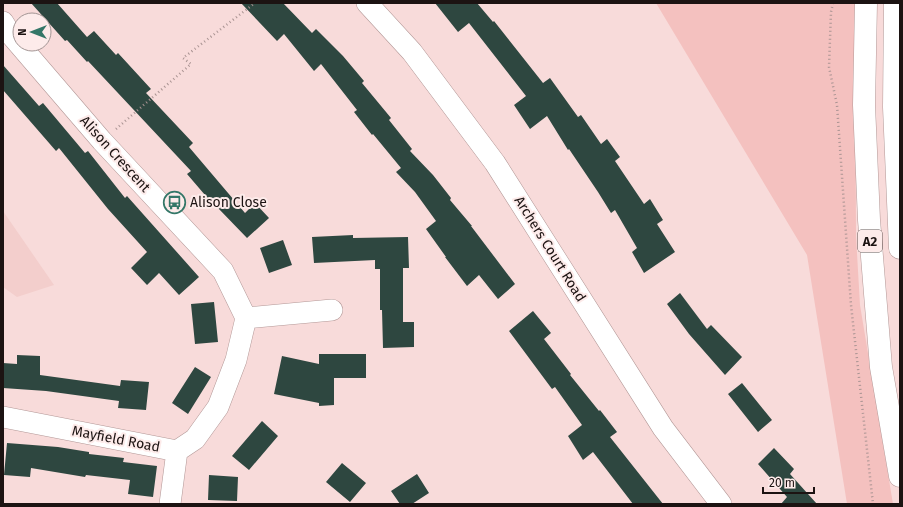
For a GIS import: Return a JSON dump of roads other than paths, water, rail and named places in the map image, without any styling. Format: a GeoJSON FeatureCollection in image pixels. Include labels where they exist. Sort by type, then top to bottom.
{"type":"FeatureCollection","features":[{"type":"Feature","properties":{"kind":"highway","name":"A2"},"geometry":{"type":"LineString","coordinates":[[866,3],[864,105],[870,242],[881,367],[900,476]]}},
{"type":"Feature","properties":{"kind":"highway","name":"A2"},"geometry":{"type":"LineString","coordinates":[[895,3],[894,108],[900,248]]}},
{"type":"Feature","properties":{"kind":"street","name":"Archers Court Road"},"geometry":{"type":"LineString","coordinates":[[367,3],[412,52],[495,163],[663,428],[721,504]]}},
{"type":"Feature","properties":{"kind":"street","name":"Alison Crescent"},"geometry":{"type":"LineString","coordinates":[[3,22],[11,36],[102,141],[223,271],[246,318]]}},
{"type":"Feature","properties":{"kind":"street"},"geometry":{"type":"LineString","coordinates":[[177,451],[194,439],[218,407],[236,360],[246,318],[332,310]]}},
{"type":"Feature","properties":{"kind":"street","name":"Mayfield Road"},"geometry":{"type":"LineString","coordinates":[[3,417],[177,451],[170,504]]}},
{"type":"Feature","properties":{"kind":"place","name":"Alison Close"},"geometry":{"type":"Point","coordinates":[174,202]}}]}
